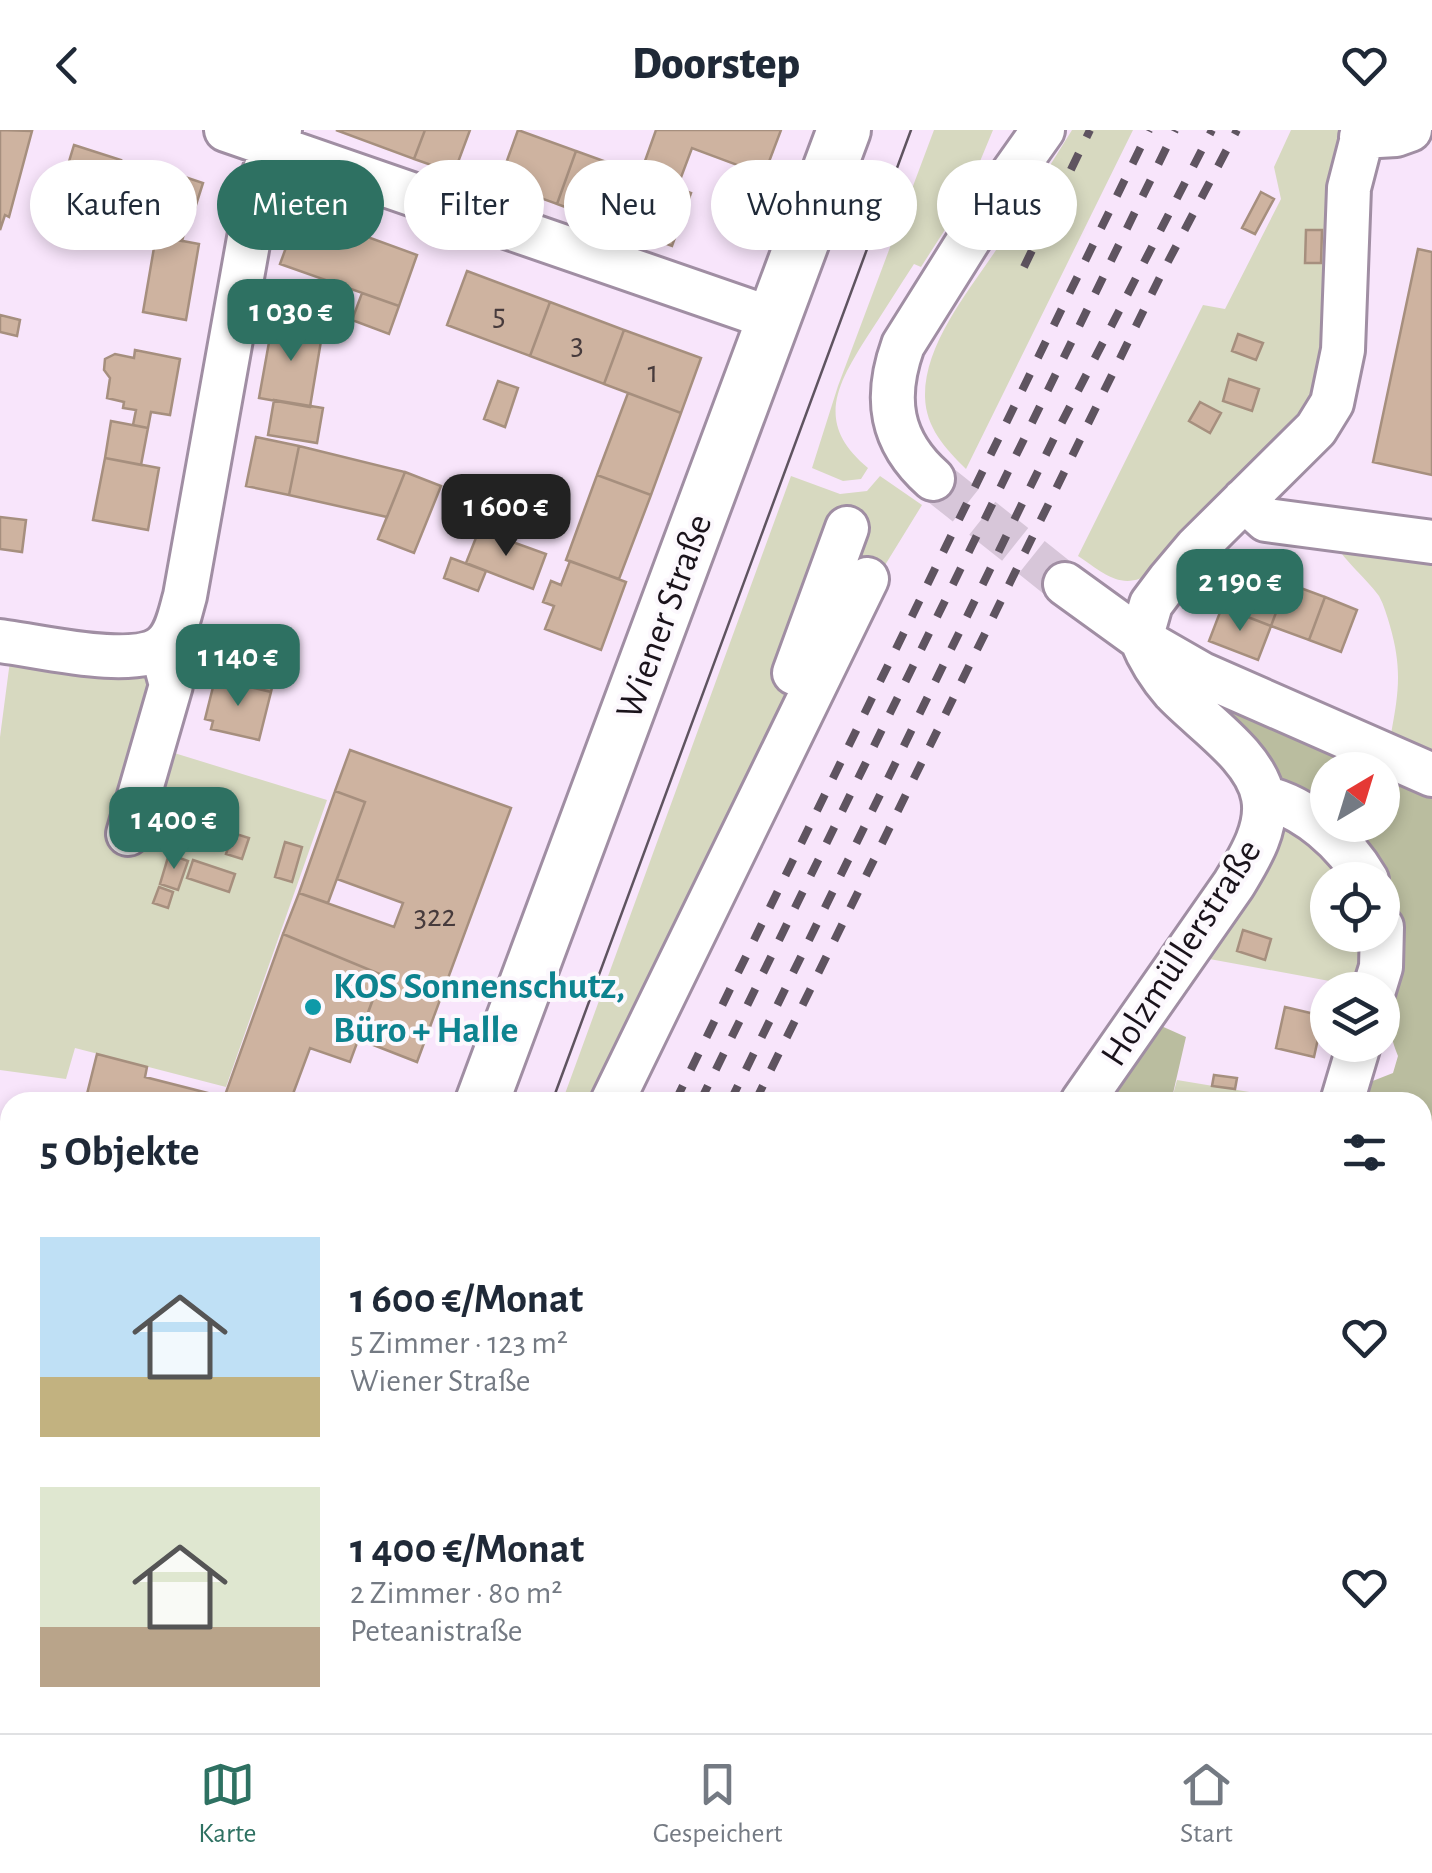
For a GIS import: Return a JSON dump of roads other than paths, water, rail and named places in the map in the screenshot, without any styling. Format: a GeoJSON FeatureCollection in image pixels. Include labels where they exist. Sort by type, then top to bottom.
{"type":"FeatureCollection","features":[{"type":"Feature","properties":{"kind":"main road","name":"Wiener Straße"},"geometry":{"type":"LineString","coordinates":[[486,1092],[844,130]]}},
{"type":"Feature","properties":{"kind":"street"},"geometry":{"type":"LineString","coordinates":[[226,130],[277,138],[774,318]]}},
{"type":"Feature","properties":{"kind":"street"},"geometry":{"type":"LineString","coordinates":[[1008,160],[1017,130]]}},
{"type":"Feature","properties":{"kind":"street"},"geometry":{"type":"LineString","coordinates":[[1022,160],[1043,130]]}},
{"type":"Feature","properties":{"kind":"street"},"geometry":{"type":"LineString","coordinates":[[1140,639],[1151,604],[1160,592],[1196,548],[1316,429],[1332,402],[1344,350],[1346,231],[1360,141],[1410,130]]}},
{"type":"Feature","properties":{"kind":"street"},"geometry":{"type":"LineString","coordinates":[[0,641],[118,656],[145,655],[162,648],[174,632],[185,596],[258,188],[277,138]]}},
{"type":"Feature","properties":{"kind":"street"},"geometry":{"type":"LineString","coordinates":[[933,479],[916,464],[902,442],[892,405],[893,372],[903,346],[963,250]]}},
{"type":"Feature","properties":{"kind":"street"},"geometry":{"type":"LineString","coordinates":[[1244,500],[1266,520],[1432,542]]}},
{"type":"Feature","properties":{"kind":"street"},"geometry":{"type":"LineString","coordinates":[[766,784],[784,702],[847,528]]}},
{"type":"Feature","properties":{"kind":"street"},"geometry":{"type":"LineString","coordinates":[[617,1092],[867,580]]}},
{"type":"Feature","properties":{"kind":"street"},"geometry":{"type":"LineString","coordinates":[[1065,584],[1140,639],[1202,674],[1432,775]]}},
{"type":"Feature","properties":{"kind":"street","name":"Holzmüllerstraße"},"geometry":{"type":"LineString","coordinates":[[1089,1092],[1243,868],[1262,824],[1263,797],[1252,770],[1175,693],[1152,665],[1140,639]]}},
{"type":"Feature","properties":{"kind":"street"},"geometry":{"type":"LineString","coordinates":[[128,834],[171,684],[162,648]]}},
{"type":"Feature","properties":{"kind":"street","name":"Holzmüllerstraße"},"geometry":{"type":"LineString","coordinates":[[1263,797],[1289,803],[1325,830],[1357,862]]}},
{"type":"Feature","properties":{"kind":"street"},"geometry":{"type":"LineString","coordinates":[[1345,1092],[1354,1062]]}},
{"type":"Feature","properties":{"kind":"tunnel"},"geometry":{"type":"LineString","coordinates":[[933,479],[1065,584]]}},
{"type":"Feature","properties":{"kind":"tram line"},"geometry":{"type":"LineString","coordinates":[[556,1092],[911,130]]}},
{"type":"Feature","properties":{"kind":"railway"},"geometry":{"type":"LineString","coordinates":[[1024,267],[1090,130]]}},
{"type":"Feature","properties":{"kind":"railway"},"geometry":{"type":"LineString","coordinates":[[680,1092],[1149,130]]}},
{"type":"Feature","properties":{"kind":"railway"},"geometry":{"type":"LineString","coordinates":[[705,1092],[1175,130]]}},
{"type":"Feature","properties":{"kind":"railway"},"geometry":{"type":"LineString","coordinates":[[735,1092],[1061,424],[1212,130]]}},
{"type":"Feature","properties":{"kind":"railway"},"geometry":{"type":"LineString","coordinates":[[760,1092],[1160,277],[1237,130]]}},
{"type":"Feature","properties":{"kind":"place","name":"KOS Sonnenschutz, Büro + Halle"},"geometry":{"type":"Point","coordinates":[313,1007]}}]}
